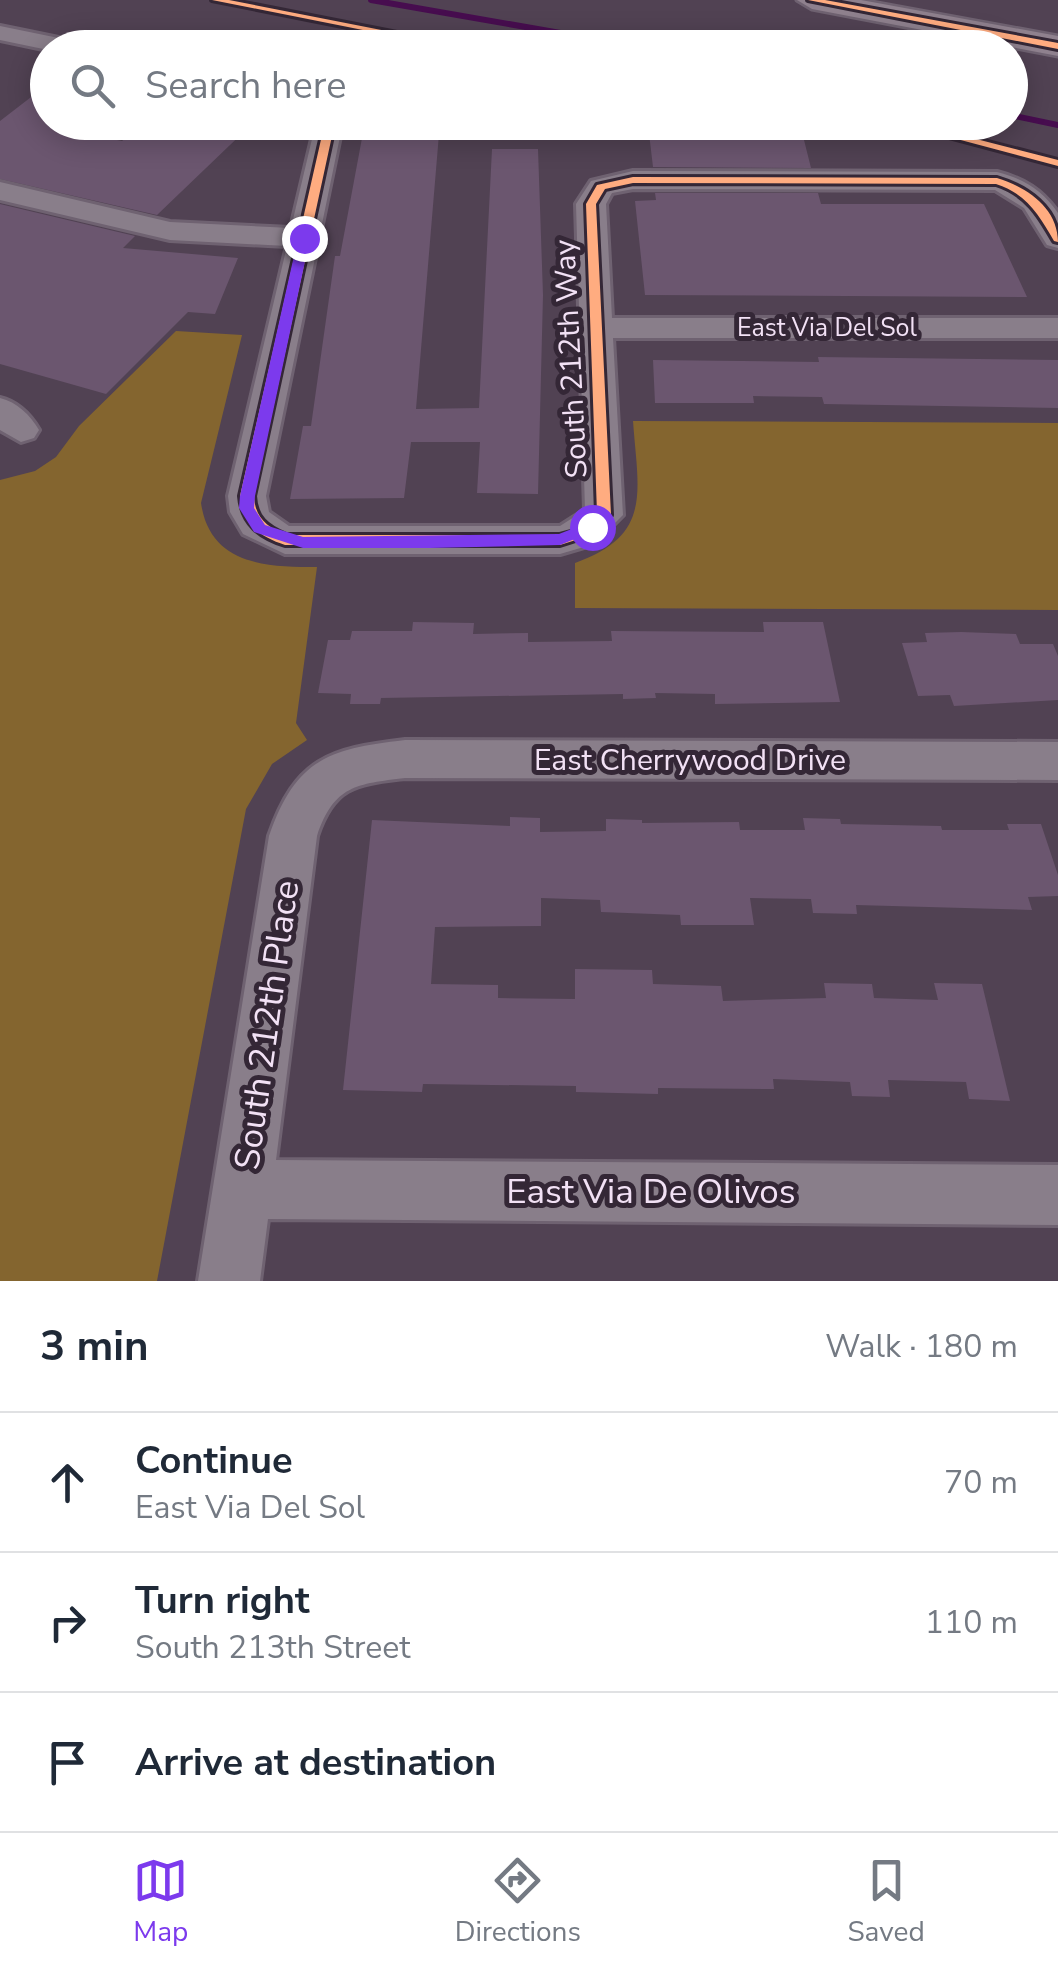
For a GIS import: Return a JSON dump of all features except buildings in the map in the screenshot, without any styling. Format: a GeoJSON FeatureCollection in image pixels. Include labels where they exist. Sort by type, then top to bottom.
{"type":"FeatureCollection","features":[{"type":"Feature","properties":{"kind":"street"},"geometry":{"type":"LineString","coordinates":[[812,0],[972,30]]}},
{"type":"Feature","properties":{"kind":"street"},"geometry":{"type":"LineString","coordinates":[[0,32],[30,38]]}},
{"type":"Feature","properties":{"kind":"street"},"geometry":{"type":"LineString","coordinates":[[1028,40],[1058,46]]}},
{"type":"Feature","properties":{"kind":"street"},"geometry":{"type":"LineString","coordinates":[[0,191],[170,231],[304,238],[326,140]]}},
{"type":"Feature","properties":{"kind":"street","name":"South 212th Way"},"geometry":{"type":"LineString","coordinates":[[304,238],[247,496],[247,508],[260,528],[303,542],[560,540],[592,527],[604,515],[591,204],[601,187],[633,180],[981,180],[1017,186],[1038,202],[1058,239]]}},
{"type":"Feature","properties":{"kind":"street","name":"East Via Del Sol"},"geometry":{"type":"LineString","coordinates":[[596,328],[1058,328]]}},
{"type":"Feature","properties":{"kind":"street","name":"East Cherrywood Drive"},"geometry":{"type":"LineString","coordinates":[[323,776],[361,764],[404,759],[1058,761]]}},
{"type":"Feature","properties":{"kind":"street","name":"South 212th Place"},"geometry":{"type":"LineString","coordinates":[[229,1281],[293,836],[302,806],[323,776]]}},
{"type":"Feature","properties":{"kind":"street","name":"East Via De Olivos"},"geometry":{"type":"LineString","coordinates":[[244,1189],[1058,1195]]}},
{"type":"Feature","properties":{"kind":"shaded area"},"geometry":{"type":"Polygon","coordinates":[[[176,331],[242,335],[201,503],[206,524],[216,539],[243,558],[279,566],[317,567],[296,723],[307,740],[272,764],[246,809],[157,1281],[0,1281],[0,480],[35,471],[56,457],[79,426],[176,331]]]}},
{"type":"Feature","properties":{"kind":"shaded area"},"geometry":{"type":"Polygon","coordinates":[[[633,421],[1058,423],[1058,610],[575,608],[575,563],[618,539],[635,508],[633,421]]]}},
{"type":"Feature","properties":{"kind":"waterway"},"geometry":{"type":"LineString","coordinates":[[371,0],[543,30]]}},
{"type":"Feature","properties":{"kind":"waterway"},"geometry":{"type":"LineString","coordinates":[[1028,119],[1058,125]]}},
{"type":"Feature","properties":{"kind":"cycle path"},"geometry":{"type":"LineString","coordinates":[[216,0],[374,30]]}},
{"type":"Feature","properties":{"kind":"cycle path"},"geometry":{"type":"LineString","coordinates":[[812,0],[972,30]]}},
{"type":"Feature","properties":{"kind":"cycle path"},"geometry":{"type":"LineString","coordinates":[[1028,40],[1058,46]]}},
{"type":"Feature","properties":{"kind":"cycle path"},"geometry":{"type":"LineString","coordinates":[[326,140],[247,496],[249,512],[257,524],[285,540],[560,540],[580,534],[604,515],[591,204],[601,187],[633,180],[997,181],[1035,202],[1058,239]]}},
{"type":"Feature","properties":{"kind":"cycle path"},"geometry":{"type":"LineString","coordinates":[[968,140],[1058,163]]}},
{"type":"Feature","properties":{"kind":"route"},"geometry":{"type":"LineString","coordinates":[[304,238],[247,496],[250,518],[272,536],[303,542],[560,540],[592,527]]}}]}
